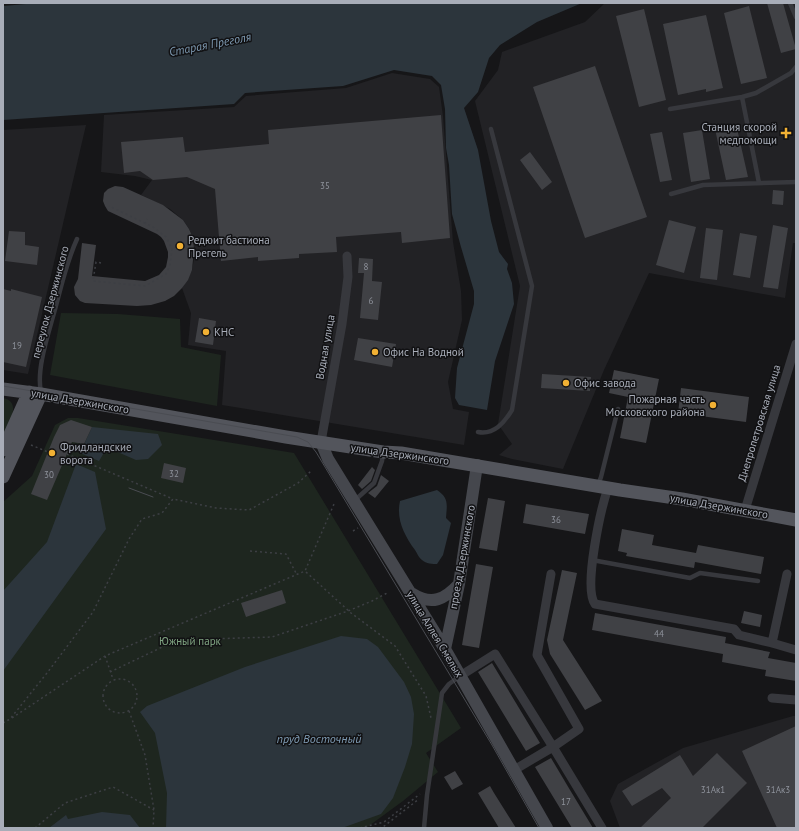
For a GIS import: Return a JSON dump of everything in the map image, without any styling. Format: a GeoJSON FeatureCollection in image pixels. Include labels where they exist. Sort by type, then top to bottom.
{"type":"FeatureCollection","features":[{"type":"Feature","properties":{"kind":"main road","name":"улица Дзержинского"},"geometry":{"type":"LineString","coordinates":[[3,389],[35,393],[286,437],[477,465],[620,490],[682,499],[796,520]]}},
{"type":"Feature","properties":{"kind":"main road"},"geometry":{"type":"LineString","coordinates":[[3,450],[35,393]]}},
{"type":"Feature","properties":{"kind":"main road"},"geometry":{"type":"LineString","coordinates":[[3,477],[35,393]]}},
{"type":"Feature","properties":{"kind":"main road","name":"улица Аллея Смелых"},"geometry":{"type":"LineString","coordinates":[[321,442],[328,459],[445,649],[547,828]]}},
{"type":"Feature","properties":{"kind":"main road","name":"проезд Дзержинского"},"geometry":{"type":"LineString","coordinates":[[445,649],[459,584],[477,465]]}},
{"type":"Feature","properties":{"kind":"main road"},"geometry":{"type":"LineString","coordinates":[[412,594],[422,599],[435,600],[448,594],[459,584]]}},
{"type":"Feature","properties":{"kind":"street","name":"Водная улица"},"geometry":{"type":"LineString","coordinates":[[321,442],[342,324],[348,277],[347,256]]}},
{"type":"Feature","properties":{"kind":"street","name":"Днепропетровская улица"},"geometry":{"type":"LineString","coordinates":[[745,510],[796,344]]}},
{"type":"Feature","properties":{"kind":"street"},"geometry":{"type":"LineString","coordinates":[[603,487],[604,500],[592,560],[591,593],[592,601],[595,604],[734,629],[739,635],[796,650]]}},
{"type":"Feature","properties":{"kind":"street"},"geometry":{"type":"LineString","coordinates":[[514,770],[553,747],[578,729],[537,655],[551,574]]}},
{"type":"Feature","properties":{"kind":"street"},"geometry":{"type":"LineString","coordinates":[[772,643],[786,574]]}},
{"type":"Feature","properties":{"kind":"street"},"geometry":{"type":"LineString","coordinates":[[460,676],[495,654],[602,828]]}},
{"type":"Feature","properties":{"kind":"street"},"geometry":{"type":"LineString","coordinates":[[772,698],[796,700]]}},
{"type":"Feature","properties":{"kind":"lane"},"geometry":{"type":"LineString","coordinates":[[790,3],[796,17]]}},
{"type":"Feature","properties":{"kind":"lane"},"geometry":{"type":"LineString","coordinates":[[670,109],[742,97],[762,90],[791,73],[796,67]]}},
{"type":"Feature","properties":{"kind":"lane"},"geometry":{"type":"LineString","coordinates":[[742,97],[759,183]]}},
{"type":"Feature","properties":{"kind":"lane"},"geometry":{"type":"LineString","coordinates":[[478,432],[485,434],[496,429],[505,421],[512,410],[532,286],[491,129]]}},
{"type":"Feature","properties":{"kind":"lane"},"geometry":{"type":"LineString","coordinates":[[671,194],[703,185],[796,182]]}},
{"type":"Feature","properties":{"kind":"lane","name":"переулок Дзержинского"},"geometry":{"type":"LineString","coordinates":[[35,393],[39,384],[45,348],[69,256],[77,239]]}},
{"type":"Feature","properties":{"kind":"lane"},"geometry":{"type":"LineString","coordinates":[[603,487],[602,477],[618,408]]}},
{"type":"Feature","properties":{"kind":"lane"},"geometry":{"type":"LineString","coordinates":[[354,501],[374,483],[382,461],[383,452]]}},
{"type":"Feature","properties":{"kind":"lane"},"geometry":{"type":"LineString","coordinates":[[592,560],[690,578],[700,573],[758,581]]}},
{"type":"Feature","properties":{"kind":"lane"},"geometry":{"type":"LineString","coordinates":[[424,828],[427,795],[442,693],[449,684],[460,676]]}},
{"type":"Feature","properties":{"kind":"path"},"geometry":{"type":"LineString","coordinates":[[101,262],[96,262],[93,281],[143,287],[166,274],[170,265],[172,249],[166,237],[152,227],[109,206]]}},
{"type":"Feature","properties":{"kind":"path"},"geometry":{"type":"LineString","coordinates":[[145,224],[148,218]]}},
{"type":"Feature","properties":{"kind":"path"},"geometry":{"type":"LineString","coordinates":[[32,445],[48,452]]}},
{"type":"Feature","properties":{"kind":"path"},"geometry":{"type":"LineString","coordinates":[[67,454],[172,499],[216,508],[249,510],[298,483],[311,471]]}},
{"type":"Feature","properties":{"kind":"path"},"geometry":{"type":"LineString","coordinates":[[10,719],[93,612],[129,539],[142,519],[162,513],[172,499]]}},
{"type":"Feature","properties":{"kind":"path"},"geometry":{"type":"LineString","coordinates":[[3,723],[104,656],[305,571],[334,504]]}},
{"type":"Feature","properties":{"kind":"path"},"geometry":{"type":"LineString","coordinates":[[250,551],[286,554],[297,575]]}},
{"type":"Feature","properties":{"kind":"path"},"geometry":{"type":"LineString","coordinates":[[305,571],[348,611],[395,646],[426,696],[432,721]]}},
{"type":"Feature","properties":{"kind":"path"},"geometry":{"type":"LineString","coordinates":[[110,672],[177,640],[272,637],[348,611],[389,592]]}},
{"type":"Feature","properties":{"kind":"path"},"geometry":{"type":"LineString","coordinates":[[104,656],[114,679]]}},
{"type":"Feature","properties":{"kind":"path"},"geometry":{"type":"LineString","coordinates":[[114,679],[125,679],[134,686],[138,696],[134,707],[129,711],[124,713],[112,712],[104,703],[102,698],[105,686],[114,679]]}},
{"type":"Feature","properties":{"kind":"path"},"geometry":{"type":"LineString","coordinates":[[129,711],[145,755],[154,810],[153,828]]}},
{"type":"Feature","properties":{"kind":"path"},"geometry":{"type":"LineString","coordinates":[[35,828],[65,803],[114,788],[154,810]]}},
{"type":"Feature","properties":{"kind":"path"},"geometry":{"type":"LineString","coordinates":[[360,828],[384,822],[422,792],[418,800],[383,827],[379,828]]}},
{"type":"Feature","properties":{"kind":"shaded area"},"geometry":{"type":"Polygon","coordinates":[[[605,3],[796,3],[796,243],[793,243],[785,298],[649,273],[604,370],[563,469],[499,455],[512,444],[498,424],[520,286],[475,101],[498,70],[502,52],[585,22],[605,3]]]}},
{"type":"Feature","properties":{"kind":"shaded area"},"geometry":{"type":"Polygon","coordinates":[[[392,73],[430,79],[439,87],[443,116],[453,242],[461,291],[462,320],[448,382],[453,409],[469,412],[464,445],[222,405],[226,351],[188,345],[191,313],[182,288],[192,270],[194,259],[193,238],[189,229],[183,220],[170,209],[141,195],[152,180],[135,176],[101,172],[104,115],[234,107],[246,96],[346,88],[392,73]]]}},
{"type":"Feature","properties":{"kind":"shaded area"},"geometry":{"type":"Polygon","coordinates":[[[86,125],[28,374],[3,370],[3,130],[86,125]]]}},
{"type":"Feature","properties":{"kind":"shaded area"},"geometry":{"type":"Polygon","coordinates":[[[796,716],[796,828],[620,828],[610,801],[618,784],[683,748],[796,716]]]}},
{"type":"Feature","properties":{"kind":"green space"},"geometry":{"type":"Polygon","coordinates":[[[61,313],[118,314],[180,319],[181,347],[221,355],[217,406],[50,375],[61,313]]]}},
{"type":"Feature","properties":{"kind":"green space"},"geometry":{"type":"Polygon","coordinates":[[[3,398],[9,400],[13,409],[3,436],[3,398]]]}},
{"type":"Feature","properties":{"kind":"green space","name":"Южный парк"},"geometry":{"type":"Polygon","coordinates":[[[68,418],[78,418],[294,453],[461,728],[426,753],[438,772],[403,801],[366,828],[3,828],[3,502],[32,476],[55,425],[68,418]]]}},
{"type":"Feature","properties":{"kind":"water","name":"Старая Преголя"},"geometry":{"type":"Polygon","coordinates":[[[37,3],[582,3],[537,22],[500,45],[489,58],[478,92],[464,108],[478,150],[491,221],[499,252],[508,264],[507,269],[512,283],[514,304],[495,361],[487,410],[459,405],[455,398],[457,368],[474,304],[474,291],[452,214],[449,165],[446,148],[445,109],[441,85],[432,76],[394,70],[343,86],[245,93],[234,104],[3,120],[3,6],[37,3]]]}},
{"type":"Feature","properties":{"kind":"water"},"geometry":{"type":"Polygon","coordinates":[[[92,427],[158,434],[162,445],[148,459],[136,460],[113,450],[105,451],[99,461],[80,453],[92,427]]]}},
{"type":"Feature","properties":{"kind":"water"},"geometry":{"type":"Polygon","coordinates":[[[76,464],[95,472],[106,529],[3,671],[3,591],[47,542],[76,464]]]}},
{"type":"Feature","properties":{"kind":"water"},"geometry":{"type":"Polygon","coordinates":[[[437,490],[444,496],[447,505],[446,518],[451,523],[443,555],[437,564],[430,564],[419,557],[407,539],[400,520],[399,508],[400,501],[437,490]]]}},
{"type":"Feature","properties":{"kind":"water","name":"пруд Восточный"},"geometry":{"type":"Polygon","coordinates":[[[341,636],[367,639],[378,647],[404,682],[411,697],[414,714],[412,744],[393,798],[381,814],[342,828],[166,828],[167,793],[155,733],[140,712],[147,706],[245,667],[341,636]]]}},
{"type":"Feature","properties":{"kind":"water"},"geometry":{"type":"Polygon","coordinates":[[[102,812],[130,815],[140,828],[49,828],[66,815],[68,819],[102,812]]]}},
{"type":"Feature","properties":{"kind":"building"},"geometry":{"type":"Polygon","coordinates":[[[767,3],[783,3],[796,49],[781,53],[767,3]]]}},
{"type":"Feature","properties":{"kind":"building"},"geometry":{"type":"Polygon","coordinates":[[[749,6],[767,78],[741,84],[724,13],[749,6]]]}},
{"type":"Feature","properties":{"kind":"building"},"geometry":{"type":"Polygon","coordinates":[[[644,9],[666,100],[639,107],[616,16],[644,9]]]}},
{"type":"Feature","properties":{"kind":"building"},"geometry":{"type":"Polygon","coordinates":[[[706,15],[723,88],[706,92],[706,89],[678,95],[663,24],[706,15]]]}},
{"type":"Feature","properties":{"kind":"building"},"geometry":{"type":"Polygon","coordinates":[[[595,66],[647,217],[585,238],[533,87],[595,66]]]}},
{"type":"Feature","properties":{"kind":"building"},"geometry":{"type":"Polygon","coordinates":[[[441,115],[450,238],[402,243],[401,232],[336,237],[337,252],[299,254],[299,258],[258,261],[258,257],[221,261],[215,189],[187,177],[153,180],[140,171],[124,173],[121,142],[183,137],[185,152],[269,144],[268,130],[441,115]]]}},
{"type":"Feature","properties":{"kind":"building"},"geometry":{"type":"Polygon","coordinates":[[[736,124],[748,177],[726,180],[715,129],[736,124]]]}},
{"type":"Feature","properties":{"kind":"building"},"geometry":{"type":"Polygon","coordinates":[[[702,130],[710,179],[691,182],[683,133],[702,130]]]}},
{"type":"Feature","properties":{"kind":"building"},"geometry":{"type":"Polygon","coordinates":[[[662,132],[672,180],[660,182],[650,134],[662,132]]]}},
{"type":"Feature","properties":{"kind":"building"},"geometry":{"type":"Polygon","coordinates":[[[530,152],[552,182],[542,190],[520,160],[530,152]]]}},
{"type":"Feature","properties":{"kind":"building","name":"Редюит бастиона Прегель"},"geometry":{"type":"Polygon","coordinates":[[[115,186],[123,187],[163,205],[183,220],[193,238],[194,249],[192,270],[188,280],[174,296],[165,301],[151,305],[137,306],[85,303],[80,301],[75,295],[74,287],[78,279],[82,243],[96,245],[92,276],[145,281],[159,275],[166,267],[168,252],[161,237],[108,211],[103,201],[104,193],[108,189],[115,186]]]}},
{"type":"Feature","properties":{"kind":"building"},"geometry":{"type":"Polygon","coordinates":[[[773,190],[784,191],[783,205],[772,204],[773,190]]]}},
{"type":"Feature","properties":{"kind":"building"},"geometry":{"type":"Polygon","coordinates":[[[669,220],[696,227],[684,273],[656,265],[669,220]]]}},
{"type":"Feature","properties":{"kind":"building"},"geometry":{"type":"Polygon","coordinates":[[[773,225],[788,228],[778,289],[763,287],[773,225]]]}},
{"type":"Feature","properties":{"kind":"building"},"geometry":{"type":"Polygon","coordinates":[[[706,228],[723,230],[717,280],[700,278],[706,228]]]}},
{"type":"Feature","properties":{"kind":"building"},"geometry":{"type":"Polygon","coordinates":[[[9,231],[25,232],[25,245],[39,247],[37,265],[5,261],[9,231]]]}},
{"type":"Feature","properties":{"kind":"building"},"geometry":{"type":"Polygon","coordinates":[[[740,233],[757,236],[750,278],[733,275],[740,233]]]}},
{"type":"Feature","properties":{"kind":"building"},"geometry":{"type":"Polygon","coordinates":[[[359,258],[373,259],[372,281],[382,282],[378,320],[360,318],[364,273],[358,273],[359,258]]]}},
{"type":"Feature","properties":{"kind":"building"},"geometry":{"type":"Polygon","coordinates":[[[3,289],[11,291],[11,289],[42,297],[26,367],[3,362],[3,289]]]}},
{"type":"Feature","properties":{"kind":"building","name":"КНС"},"geometry":{"type":"Polygon","coordinates":[[[199,318],[216,321],[213,345],[195,342],[199,318]]]}},
{"type":"Feature","properties":{"kind":"building","name":"Офис На Водной"},"geometry":{"type":"Polygon","coordinates":[[[358,338],[396,344],[392,367],[354,360],[358,338]]]}},
{"type":"Feature","properties":{"kind":"building"},"geometry":{"type":"Polygon","coordinates":[[[614,370],[659,379],[646,443],[620,438],[628,397],[609,393],[614,370]]]}},
{"type":"Feature","properties":{"kind":"building","name":"Офис завода"},"geometry":{"type":"Polygon","coordinates":[[[542,374],[591,377],[590,391],[541,388],[542,374]]]}},
{"type":"Feature","properties":{"kind":"building","name":"Пожарная часть Московского района"},"geometry":{"type":"Polygon","coordinates":[[[681,388],[749,397],[746,422],[678,413],[681,388]]]}},
{"type":"Feature","properties":{"kind":"building","name":"Фридландские ворота"},"geometry":{"type":"Polygon","coordinates":[[[71,420],[92,427],[84,444],[72,442],[47,500],[31,494],[60,425],[71,420]]]}},
{"type":"Feature","properties":{"kind":"building"},"geometry":{"type":"Polygon","coordinates":[[[164,463],[186,468],[183,483],[161,478],[164,463]]]}},
{"type":"Feature","properties":{"kind":"building"},"geometry":{"type":"Polygon","coordinates":[[[372,467],[375,470],[371,481],[362,489],[358,485],[372,467]]]}},
{"type":"Feature","properties":{"kind":"building"},"geometry":{"type":"Polygon","coordinates":[[[381,475],[389,481],[375,498],[368,493],[377,486],[381,475]]]}},
{"type":"Feature","properties":{"kind":"building"},"geometry":{"type":"Polygon","coordinates":[[[488,498],[505,501],[497,551],[479,548],[488,498]]]}},
{"type":"Feature","properties":{"kind":"building"},"geometry":{"type":"Polygon","coordinates":[[[526,504],[589,514],[585,534],[523,523],[526,504]]]}},
{"type":"Feature","properties":{"kind":"building"},"geometry":{"type":"Polygon","coordinates":[[[622,529],[654,535],[652,545],[696,553],[698,545],[764,557],[761,574],[695,562],[694,568],[626,556],[627,553],[618,551],[622,529]]]}},
{"type":"Feature","properties":{"kind":"building"},"geometry":{"type":"Polygon","coordinates":[[[476,564],[493,567],[479,648],[462,645],[476,564]]]}},
{"type":"Feature","properties":{"kind":"building"},"geometry":{"type":"Polygon","coordinates":[[[562,570],[577,573],[563,640],[602,701],[585,710],[550,654],[547,640],[562,570]]]}},
{"type":"Feature","properties":{"kind":"building"},"geometry":{"type":"Polygon","coordinates":[[[282,590],[286,603],[246,617],[241,603],[282,590]]]}},
{"type":"Feature","properties":{"kind":"building"},"geometry":{"type":"Polygon","coordinates":[[[744,611],[762,615],[760,627],[741,623],[744,611]]]}},
{"type":"Feature","properties":{"kind":"building"},"geometry":{"type":"Polygon","coordinates":[[[595,613],[726,637],[725,643],[770,652],[768,658],[796,663],[796,681],[765,676],[766,670],[722,662],[723,654],[592,630],[595,613]]]}},
{"type":"Feature","properties":{"kind":"building"},"geometry":{"type":"Polygon","coordinates":[[[492,663],[540,743],[526,751],[478,672],[492,663]]]}},
{"type":"Feature","properties":{"kind":"building"},"geometry":{"type":"Polygon","coordinates":[[[796,726],[796,828],[777,828],[742,751],[796,726]]]}},
{"type":"Feature","properties":{"kind":"building"},"geometry":{"type":"Polygon","coordinates":[[[717,753],[747,783],[702,828],[640,828],[671,798],[662,788],[632,806],[622,791],[680,755],[693,776],[717,753]]]}},
{"type":"Feature","properties":{"kind":"building"},"geometry":{"type":"Polygon","coordinates":[[[551,758],[593,828],[572,828],[535,767],[551,758]]]}},
{"type":"Feature","properties":{"kind":"building"},"geometry":{"type":"Polygon","coordinates":[[[455,771],[463,784],[452,790],[444,777],[455,771]]]}},
{"type":"Feature","properties":{"kind":"building"},"geometry":{"type":"Polygon","coordinates":[[[490,786],[516,828],[499,828],[478,793],[490,786]]]}},
{"type":"Feature","properties":{"kind":"tram line"},"geometry":{"type":"LineString","coordinates":[[3,386],[297,437],[308,442],[316,452],[492,745],[539,828]]}},
{"type":"Feature","properties":{"kind":"tram line"},"geometry":{"type":"LineString","coordinates":[[129,488],[153,497]]}},
{"type":"Feature","properties":{"kind":"place","name":"Станция скорой медпомощи"},"geometry":{"type":"Point","coordinates":[786,133]}},
{"type":"Feature","properties":{"kind":"place","name":"Редюит бастиона Прегель"},"geometry":{"type":"Point","coordinates":[180,246]}},
{"type":"Feature","properties":{"kind":"place","name":"КНС"},"geometry":{"type":"Point","coordinates":[206,332]}},
{"type":"Feature","properties":{"kind":"place","name":"Офис На Водной"},"geometry":{"type":"Point","coordinates":[375,352]}},
{"type":"Feature","properties":{"kind":"place","name":"Офис завода"},"geometry":{"type":"Point","coordinates":[566,383]}},
{"type":"Feature","properties":{"kind":"place","name":"Пожарная часть Московского района"},"geometry":{"type":"Point","coordinates":[713,405]}},
{"type":"Feature","properties":{"kind":"place","name":"Фридландские ворота"},"geometry":{"type":"Point","coordinates":[52,453]}}]}
